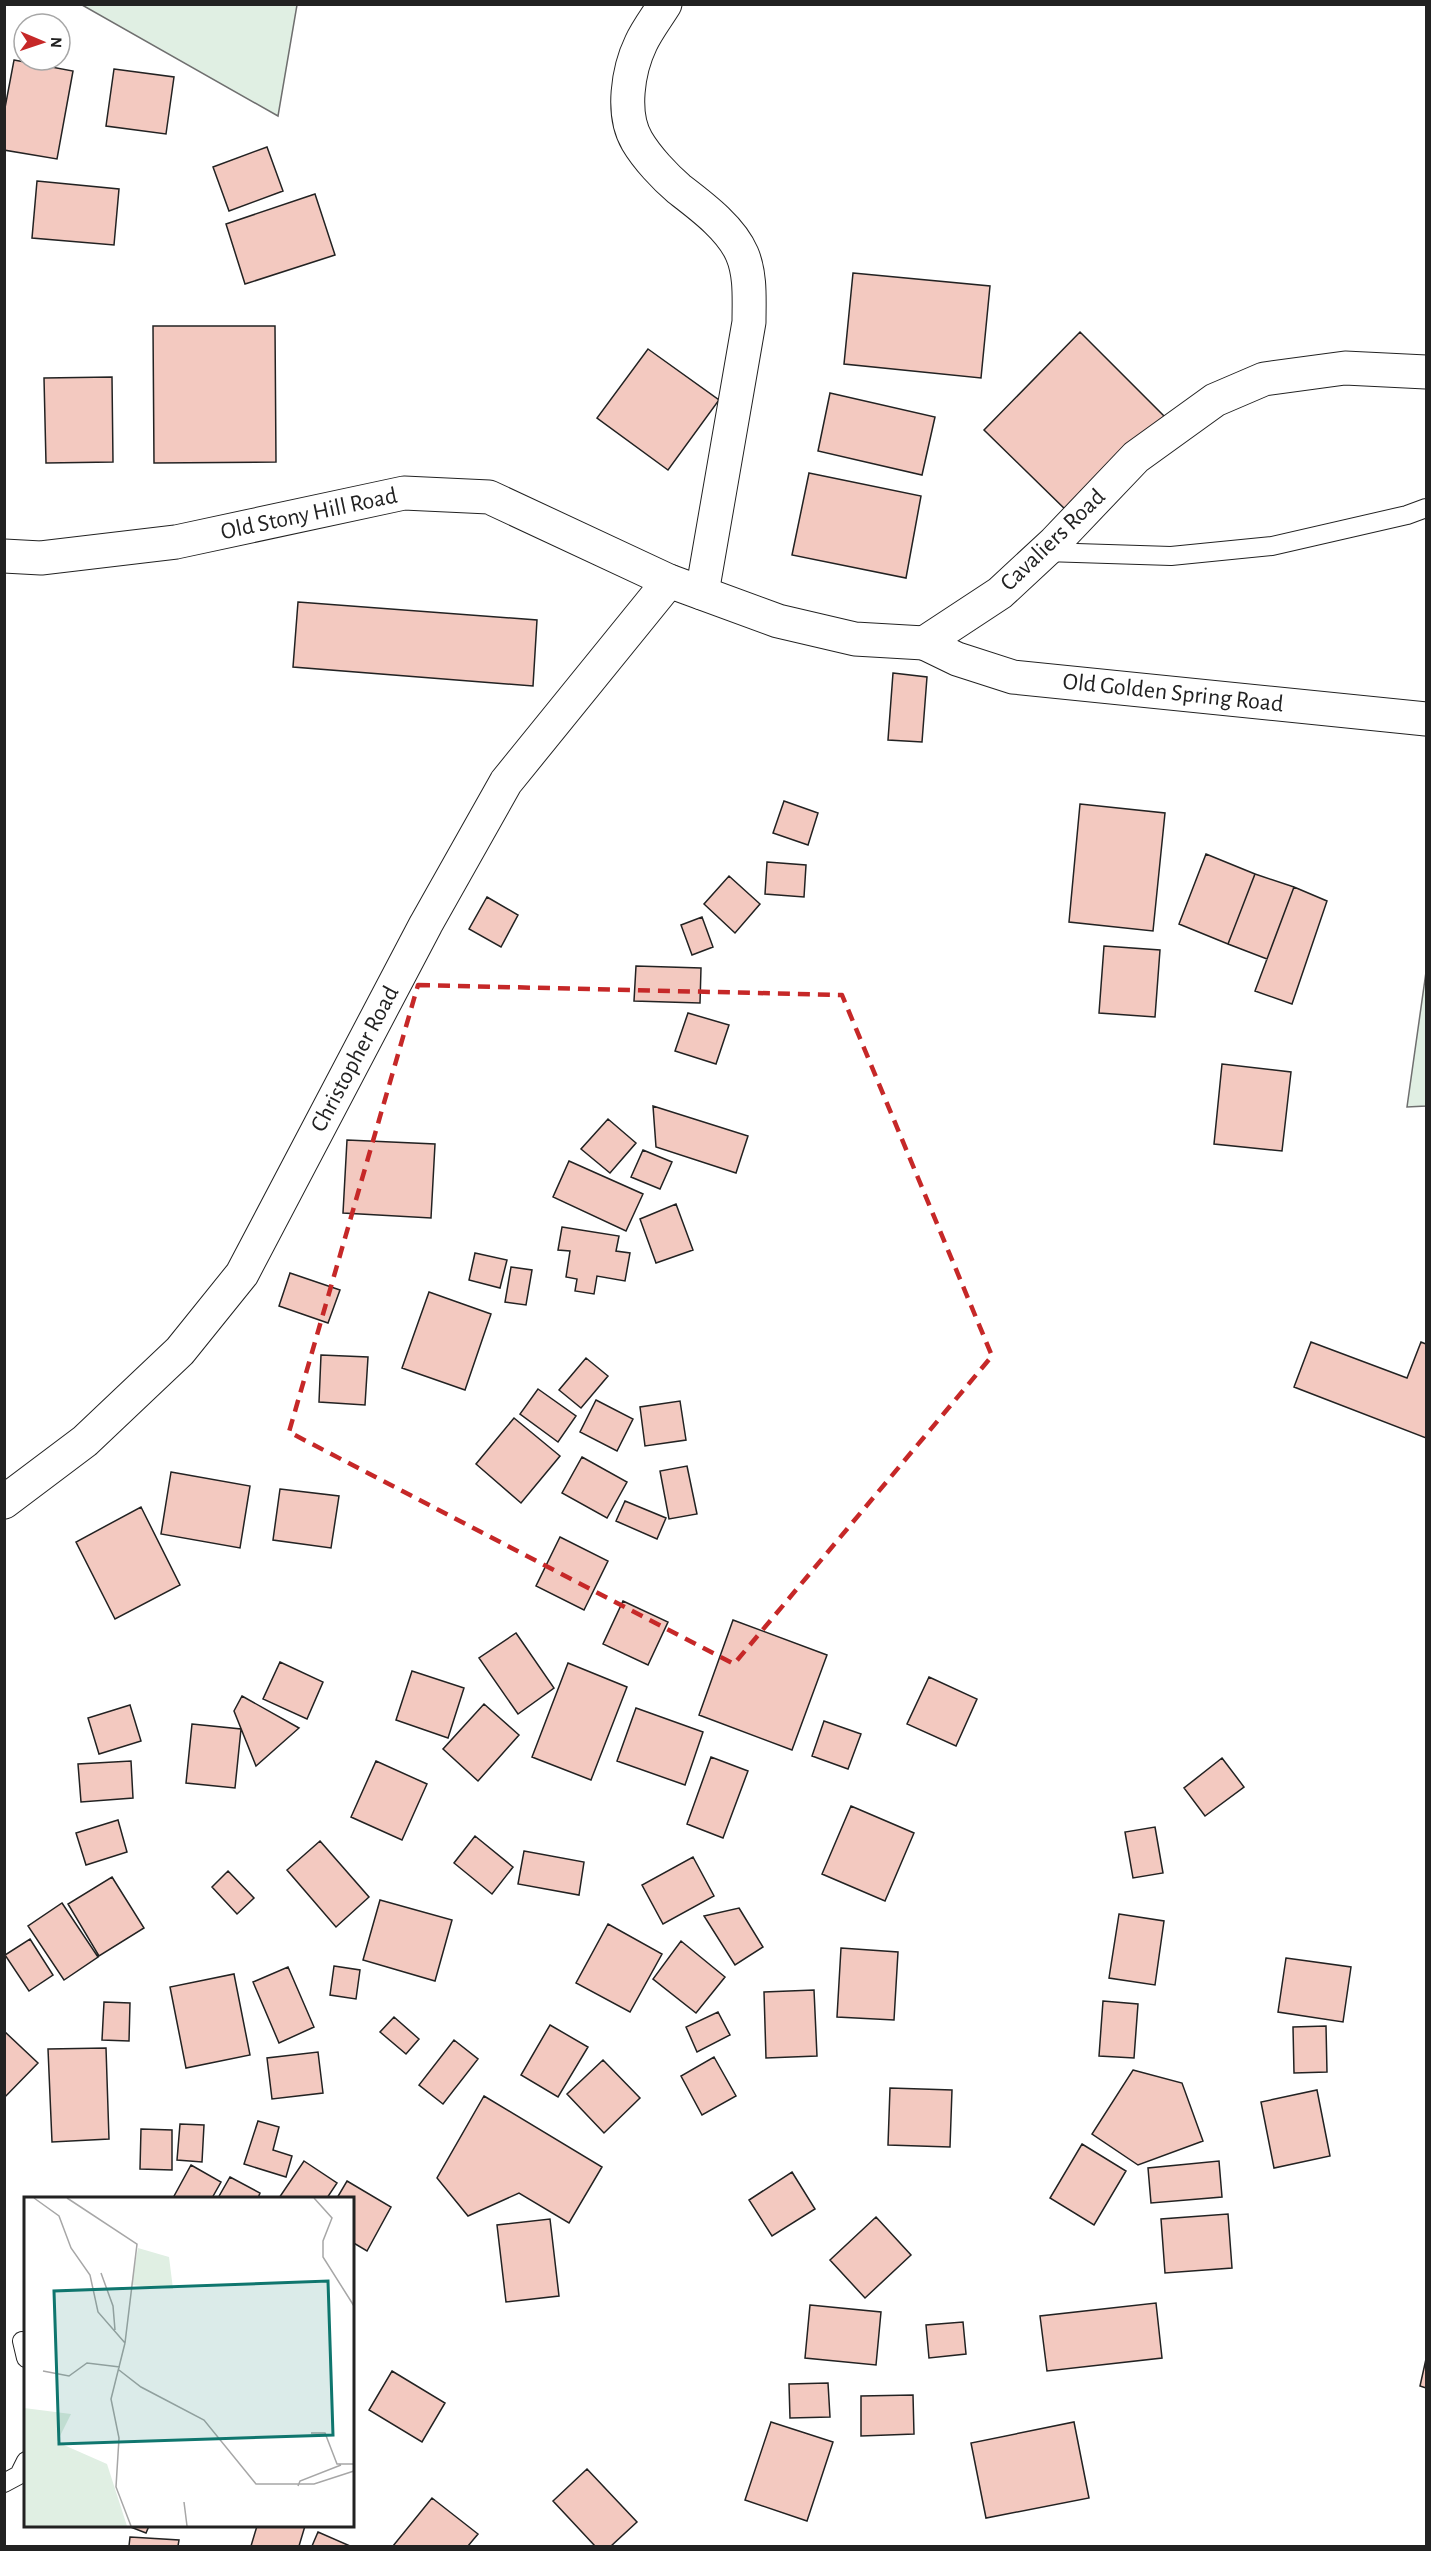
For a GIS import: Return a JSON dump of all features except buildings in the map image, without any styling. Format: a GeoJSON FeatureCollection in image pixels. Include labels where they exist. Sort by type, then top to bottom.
{"type":"FeatureCollection","features":[{"type":"Feature","properties":{"kind":"street"},"geometry":{"type":"LineString","coordinates":[[665,4],[640,44],[630,81],[628,112],[636,140],[664,177],[700,204],[724,228],[742,254],[749,284],[749,322],[702,593]]}},
{"type":"Feature","properties":{"kind":"street","name":"Cavaliers Road"},"geometry":{"type":"LineString","coordinates":[[924,643],[1000,593],[1046,552],[1136,457],[1215,400],[1264,378],[1345,368],[1426,372]]}},
{"type":"Feature","properties":{"kind":"street","name":"Old Stony Hill Road"},"geometry":{"type":"LineString","coordinates":[[4,556],[41,558],[176,542],[404,493],[489,497],[669,581]]}},
{"type":"Feature","properties":{"kind":"street"},"geometry":{"type":"LineString","coordinates":[[669,581],[778,621],[855,639],[924,643]]}},
{"type":"Feature","properties":{"kind":"street","name":"Christopher Road"},"geometry":{"type":"LineString","coordinates":[[4,1502],[85,1441],[180,1351],[242,1274],[426,924],[506,782],[669,581]]}},
{"type":"Feature","properties":{"kind":"street","name":"Old Golden Spring Road"},"geometry":{"type":"LineString","coordinates":[[924,643],[957,659],[1013,677],[1426,719]]}},
{"type":"Feature","properties":{"kind":"lane"},"geometry":{"type":"LineString","coordinates":[[1046,552],[1171,556],[1272,546],[1374,523],[1426,508]]}},
{"type":"Feature","properties":{"kind":"lane"},"geometry":{"type":"LineString","coordinates":[[4,2483],[19,2475],[24,2465]]}},
{"type":"Feature","properties":{"kind":"highlighted area"},"geometry":{"type":"Polygon","coordinates":[[[418,985],[842,995],[992,1356],[734,1664],[289,1432],[418,985]]]}},
{"type":"Feature","properties":{"kind":"green space"},"geometry":{"type":"Polygon","coordinates":[[[82,5],[297,5],[278,116],[82,5]]]}},
{"type":"Feature","properties":{"kind":"green space"},"geometry":{"type":"Polygon","coordinates":[[[1426,972],[1426,1106],[1407,1107],[1426,972]]]}}]}
